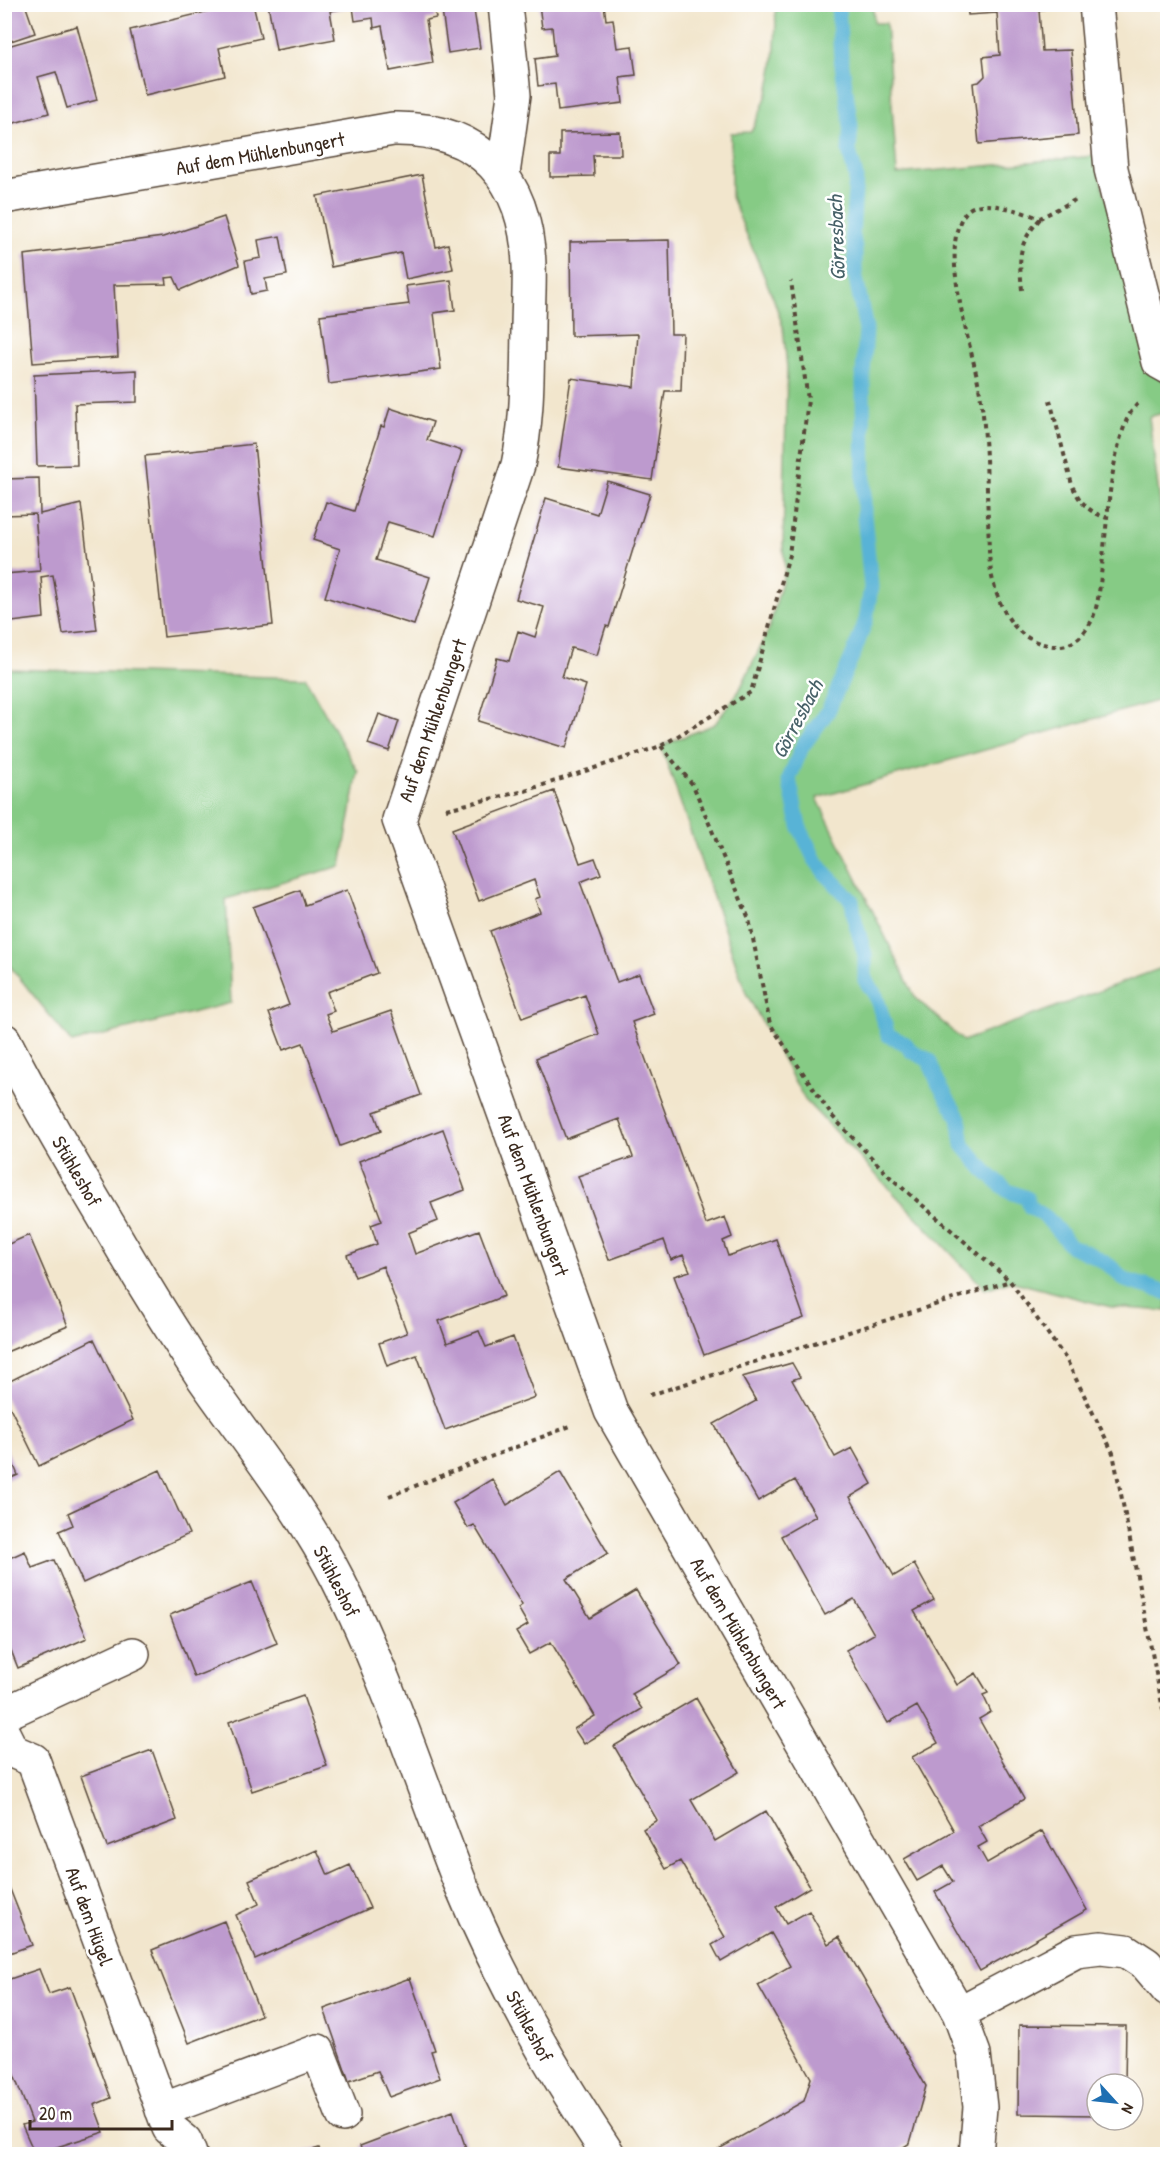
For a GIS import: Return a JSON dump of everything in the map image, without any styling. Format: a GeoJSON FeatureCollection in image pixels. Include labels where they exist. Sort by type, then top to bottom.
{"type":"FeatureCollection","features":[{"type":"Feature","properties":{"kind":"street"},"geometry":{"type":"LineString","coordinates":[[503,174],[514,95],[505,4]]}},
{"type":"Feature","properties":{"kind":"street"},"geometry":{"type":"LineString","coordinates":[[1096,4],[1111,157],[1159,362],[1167,367]]}},
{"type":"Feature","properties":{"kind":"street","name":"Auf dem Mühlenbungert"},"geometry":{"type":"LineString","coordinates":[[4,197],[393,129],[416,128],[438,132],[471,146],[490,159],[503,174],[525,229],[529,264],[525,431],[518,465],[399,820],[610,1411],[959,2013],[974,2054],[980,2107],[976,2154]]}},
{"type":"Feature","properties":{"kind":"street","name":"Stühleshof"},"geometry":{"type":"LineString","coordinates":[[4,1040],[59,1142],[142,1281],[203,1376],[311,1531],[335,1574],[355,1613],[380,1673],[458,1876],[493,1956],[539,2045],[608,2154]]}},
{"type":"Feature","properties":{"kind":"street"},"geometry":{"type":"LineString","coordinates":[[4,1714],[133,1654]]}},
{"type":"Feature","properties":{"kind":"street","name":"Auf dem Hügel"},"geometry":{"type":"LineString","coordinates":[[4,1735],[12,1751],[33,1760],[162,2110],[169,2127],[185,2141],[190,2154]]}},
{"type":"Feature","properties":{"kind":"street"},"geometry":{"type":"LineString","coordinates":[[959,2013],[1076,1951],[1101,1948],[1126,1952],[1146,1964],[1167,1990]]}},
{"type":"Feature","properties":{"kind":"street"},"geometry":{"type":"LineString","coordinates":[[162,2110],[318,2051],[343,2115]]}},
{"type":"Feature","properties":{"kind":"path"},"geometry":{"type":"LineString","coordinates":[[1022,290],[1020,266],[1022,246],[1027,233],[1040,218],[1079,198],[1111,157]]}},
{"type":"Feature","properties":{"kind":"path"},"geometry":{"type":"LineString","coordinates":[[1040,218],[988,205],[974,206],[962,217],[956,229],[954,241],[961,306],[982,404],[992,577],[1006,616],[1024,637],[1048,646],[1063,646],[1071,643],[1092,621],[1099,596],[1112,482],[1128,417],[1140,401],[1149,394]]}},
{"type":"Feature","properties":{"kind":"path"},"geometry":{"type":"LineString","coordinates":[[399,820],[525,791],[661,746],[751,692],[789,555],[808,400],[791,281]]}},
{"type":"Feature","properties":{"kind":"path"},"geometry":{"type":"LineString","coordinates":[[1050,400],[1077,496],[1083,505],[1107,518]]}},
{"type":"Feature","properties":{"kind":"path"},"geometry":{"type":"LineString","coordinates":[[661,746],[693,785],[749,919],[770,1024],[832,1116],[891,1178],[1010,1281],[1066,1359],[1113,1454],[1167,1735]]}},
{"type":"Feature","properties":{"kind":"path"},"geometry":{"type":"LineString","coordinates":[[389,1496],[644,1397],[1010,1281]]}},
{"type":"Feature","properties":{"kind":"path"},"geometry":{"type":"LineString","coordinates":[[1158,1691],[1167,1690]]}},
{"type":"Feature","properties":{"kind":"green space"},"geometry":{"type":"Polygon","coordinates":[[[775,5],[873,5],[874,23],[886,23],[897,174],[1094,156],[1159,378],[1167,383],[1167,412],[1149,417],[1167,558],[1167,698],[817,798],[915,997],[963,1041],[1167,966],[1167,1311],[1111,1307],[1010,1281],[985,1289],[805,1100],[746,993],[661,746],[715,724],[739,691],[769,629],[785,570],[783,545],[787,368],[783,327],[731,197],[731,133],[751,132],[766,97],[775,51],[775,5]]]}},
{"type":"Feature","properties":{"kind":"green space"},"geometry":{"type":"Polygon","coordinates":[[[5,669],[305,678],[358,772],[341,866],[226,899],[231,1003],[72,1043],[5,960],[5,669]]]}},
{"type":"Feature","properties":{"kind":"building"},"geometry":{"type":"Polygon","coordinates":[[[5,4],[25,4],[35,33],[5,43],[5,4]]]}},
{"type":"Feature","properties":{"kind":"building"},"geometry":{"type":"Polygon","coordinates":[[[209,4],[253,4],[261,38],[219,48],[225,76],[145,95],[130,30],[210,11],[209,4]]]}},
{"type":"Feature","properties":{"kind":"building"},"geometry":{"type":"Polygon","coordinates":[[[268,4],[433,4],[436,18],[426,20],[433,63],[390,71],[382,26],[374,28],[373,18],[355,21],[353,7],[330,11],[335,39],[276,50],[268,4]]]}},
{"type":"Feature","properties":{"kind":"building"},"geometry":{"type":"Polygon","coordinates":[[[441,4],[473,4],[480,48],[448,53],[441,4]]]}},
{"type":"Feature","properties":{"kind":"building"},"geometry":{"type":"Polygon","coordinates":[[[539,4],[604,4],[606,20],[613,19],[617,48],[632,46],[636,75],[620,77],[623,103],[558,111],[555,84],[538,86],[535,59],[555,56],[552,27],[542,28],[539,4]]]}},
{"type":"Feature","properties":{"kind":"building"},"geometry":{"type":"Polygon","coordinates":[[[967,4],[1072,4],[1072,6],[1039,10],[1042,51],[1071,50],[1078,135],[979,144],[973,83],[979,82],[985,76],[983,57],[1000,55],[997,13],[968,15],[967,4]]]}},
{"type":"Feature","properties":{"kind":"building"},"geometry":{"type":"Polygon","coordinates":[[[77,26],[97,100],[67,108],[56,72],[38,77],[49,113],[4,126],[4,47],[77,26]]]}},
{"type":"Feature","properties":{"kind":"building"},"geometry":{"type":"Polygon","coordinates":[[[620,132],[621,155],[593,155],[594,176],[550,177],[550,156],[560,156],[560,133],[620,132]]]}},
{"type":"Feature","properties":{"kind":"building"},"geometry":{"type":"Polygon","coordinates":[[[422,175],[436,247],[448,244],[453,269],[406,279],[401,253],[331,267],[317,196],[422,175]]]}},
{"type":"Feature","properties":{"kind":"building"},"geometry":{"type":"Polygon","coordinates":[[[224,217],[239,265],[180,290],[174,277],[166,278],[167,284],[114,285],[118,357],[33,363],[24,255],[163,237],[224,217]]]}},
{"type":"Feature","properties":{"kind":"building"},"geometry":{"type":"Polygon","coordinates":[[[280,236],[287,275],[265,279],[267,291],[251,294],[245,261],[261,258],[258,240],[280,236]]]}},
{"type":"Feature","properties":{"kind":"building"},"geometry":{"type":"Polygon","coordinates":[[[669,240],[671,334],[683,334],[681,391],[665,391],[652,480],[558,467],[571,378],[634,387],[638,334],[571,336],[570,242],[669,240]]]}},
{"type":"Feature","properties":{"kind":"building"},"geometry":{"type":"Polygon","coordinates":[[[451,280],[455,310],[434,313],[441,369],[329,384],[320,315],[409,304],[406,286],[451,280]]]}},
{"type":"Feature","properties":{"kind":"building"},"geometry":{"type":"Polygon","coordinates":[[[137,370],[137,402],[75,404],[77,465],[37,466],[34,375],[137,370]]]}},
{"type":"Feature","properties":{"kind":"building"},"geometry":{"type":"Polygon","coordinates":[[[390,408],[433,422],[427,440],[462,451],[435,536],[388,522],[376,560],[430,577],[414,625],[325,597],[340,549],[313,540],[326,502],[354,511],[381,426],[384,427],[390,408]]]}},
{"type":"Feature","properties":{"kind":"building"},"geometry":{"type":"Polygon","coordinates":[[[254,444],[273,625],[164,637],[145,456],[254,444]]]}},
{"type":"Feature","properties":{"kind":"building"},"geometry":{"type":"Polygon","coordinates":[[[39,478],[40,514],[81,504],[97,630],[63,634],[53,575],[41,577],[44,618],[4,623],[4,574],[40,571],[35,514],[4,515],[4,479],[39,478]]]}},
{"type":"Feature","properties":{"kind":"building"},"geometry":{"type":"Polygon","coordinates":[[[607,481],[650,494],[609,627],[606,626],[597,655],[571,648],[562,677],[586,685],[566,748],[478,721],[497,658],[509,661],[518,631],[535,637],[544,607],[516,599],[546,498],[597,514],[607,481]]]}},
{"type":"Feature","properties":{"kind":"building"},"geometry":{"type":"Polygon","coordinates":[[[379,714],[399,721],[389,751],[368,744],[379,714]]]}},
{"type":"Feature","properties":{"kind":"building"},"geometry":{"type":"Polygon","coordinates":[[[554,791],[580,863],[595,858],[601,874],[580,882],[617,982],[639,974],[654,1014],[632,1022],[706,1224],[725,1217],[732,1237],[723,1241],[728,1256],[776,1239],[804,1318],[704,1355],[674,1276],[690,1271],[683,1255],[671,1260],[664,1240],[609,1260],[578,1176],[633,1157],[619,1119],[566,1139],[536,1058],[599,1034],[585,995],[522,1018],[490,931],[540,912],[535,899],[540,897],[534,880],[479,901],[452,829],[554,791]]]}},
{"type":"Feature","properties":{"kind":"building"},"geometry":{"type":"Polygon","coordinates":[[[300,890],[305,905],[347,890],[377,973],[327,992],[334,1011],[326,1014],[333,1031],[391,1011],[421,1095],[374,1112],[381,1131],[340,1146],[303,1043],[283,1050],[269,1013],[289,1005],[253,907],[300,890]]]}},
{"type":"Feature","properties":{"kind":"building"},"geometry":{"type":"Polygon","coordinates":[[[443,1129],[465,1190],[431,1203],[438,1221],[408,1233],[415,1254],[479,1230],[504,1296],[439,1321],[447,1343],[479,1331],[486,1347],[513,1337],[535,1397],[445,1430],[417,1355],[387,1366],[379,1343],[407,1333],[383,1266],[355,1277],[347,1255],[377,1244],[371,1225],[382,1221],[359,1161],[443,1129]]]}},
{"type":"Feature","properties":{"kind":"building"},"geometry":{"type":"Polygon","coordinates":[[[29,1235],[68,1326],[4,1353],[4,1246],[29,1235]]]}},
{"type":"Feature","properties":{"kind":"building"},"geometry":{"type":"Polygon","coordinates":[[[94,1339],[133,1420],[39,1466],[4,1395],[4,1384],[94,1339]]]}},
{"type":"Feature","properties":{"kind":"building"},"geometry":{"type":"Polygon","coordinates":[[[792,1363],[800,1377],[792,1380],[835,1457],[852,1448],[872,1484],[850,1497],[894,1576],[914,1564],[934,1600],[914,1611],[957,1685],[976,1673],[988,1693],[983,1695],[991,1712],[979,1719],[1024,1799],[978,1826],[987,1842],[978,1847],[987,1863],[1042,1831],[1087,1910],[980,1971],[935,1892],[953,1882],[943,1866],[917,1881],[904,1859],[954,1831],[912,1757],[938,1743],[917,1706],[888,1723],[846,1650],[874,1634],[854,1599],[825,1615],[781,1536],[816,1516],[795,1480],[758,1501],[714,1424],[756,1401],[742,1377],[792,1363]]]}},
{"type":"Feature","properties":{"kind":"building"},"geometry":{"type":"Polygon","coordinates":[[[4,1443],[18,1475],[4,1481],[4,1443]]]}},
{"type":"Feature","properties":{"kind":"building"},"geometry":{"type":"Polygon","coordinates":[[[160,1470],[189,1534],[83,1583],[59,1531],[73,1525],[68,1513],[160,1470]]]}},
{"type":"Feature","properties":{"kind":"building"},"geometry":{"type":"Polygon","coordinates":[[[560,1472],[608,1553],[566,1579],[590,1618],[636,1590],[681,1665],[632,1694],[642,1709],[584,1744],[574,1729],[595,1716],[551,1642],[529,1654],[516,1632],[528,1625],[518,1608],[522,1605],[474,1525],[468,1528],[453,1503],[492,1479],[507,1505],[560,1472]]]}},
{"type":"Feature","properties":{"kind":"building"},"geometry":{"type":"Polygon","coordinates":[[[25,1551],[32,1568],[54,1560],[87,1638],[18,1668],[5,1635],[5,1560],[25,1551]]]}},
{"type":"Feature","properties":{"kind":"building"},"geometry":{"type":"Polygon","coordinates":[[[252,1582],[277,1643],[194,1677],[170,1615],[252,1582]]]}},
{"type":"Feature","properties":{"kind":"building"},"geometry":{"type":"Polygon","coordinates":[[[303,1696],[327,1766],[252,1791],[229,1722],[303,1696]]]}},
{"type":"Feature","properties":{"kind":"building"},"geometry":{"type":"Polygon","coordinates":[[[696,1698],[739,1772],[691,1800],[715,1841],[766,1811],[810,1887],[776,1907],[786,1924],[809,1911],[828,1944],[839,1937],[926,2086],[910,2143],[893,2154],[710,2154],[804,2101],[811,2078],[758,1985],[790,1966],[771,1933],[721,1962],[712,1945],[725,1937],[680,1861],[666,1869],[643,1829],[657,1820],[614,1746],[696,1698]]]}},
{"type":"Feature","properties":{"kind":"building"},"geometry":{"type":"Polygon","coordinates":[[[152,1750],[177,1820],[107,1847],[81,1776],[152,1750]]]}},
{"type":"Feature","properties":{"kind":"building"},"geometry":{"type":"Polygon","coordinates":[[[317,1850],[328,1875],[350,1865],[370,1908],[255,1959],[236,1915],[259,1904],[249,1880],[317,1850]]]}},
{"type":"Feature","properties":{"kind":"building"},"geometry":{"type":"Polygon","coordinates":[[[4,1874],[32,1945],[4,1955],[4,1874]]]}},
{"type":"Feature","properties":{"kind":"building"},"geometry":{"type":"Polygon","coordinates":[[[224,1921],[261,2015],[189,2043],[152,1950],[224,1921]]]}},
{"type":"Feature","properties":{"kind":"building"},"geometry":{"type":"Polygon","coordinates":[[[39,1969],[49,1994],[70,1987],[111,2098],[94,2105],[104,2132],[35,2154],[22,2125],[32,2122],[4,2049],[4,1981],[39,1969]]]}},
{"type":"Feature","properties":{"kind":"building"},"geometry":{"type":"Polygon","coordinates":[[[410,1978],[435,2050],[431,2051],[440,2078],[389,2097],[378,2071],[349,2081],[324,2009],[410,1978]]]}},
{"type":"Feature","properties":{"kind":"building"},"geometry":{"type":"Polygon","coordinates":[[[1019,2025],[1126,2026],[1125,2072],[1085,2072],[1085,2115],[1018,2114],[1019,2025]]]}},
{"type":"Feature","properties":{"kind":"building"},"geometry":{"type":"Polygon","coordinates":[[[453,2111],[468,2154],[363,2154],[360,2146],[453,2111]]]}},
{"type":"Feature","properties":{"kind":"building"},"geometry":{"type":"Polygon","coordinates":[[[319,2148],[321,2154],[300,2154],[319,2148]]]}},
{"type":"Feature","properties":{"kind":"waterway","name":"Görresbach"},"geometry":{"type":"LineString","coordinates":[[838,4],[841,58],[851,126],[849,151],[856,177],[852,233],[855,248],[855,273],[866,330],[863,374],[864,515],[871,587],[866,620],[855,650],[828,711],[802,747],[789,779],[799,826],[814,858],[852,901],[865,955],[865,980],[876,996],[888,1035],[929,1060],[938,1083],[959,1118],[963,1145],[988,1174],[1008,1191],[1027,1198],[1030,1207],[1046,1217],[1071,1246],[1110,1266],[1125,1280],[1168,1293]]}}]}
